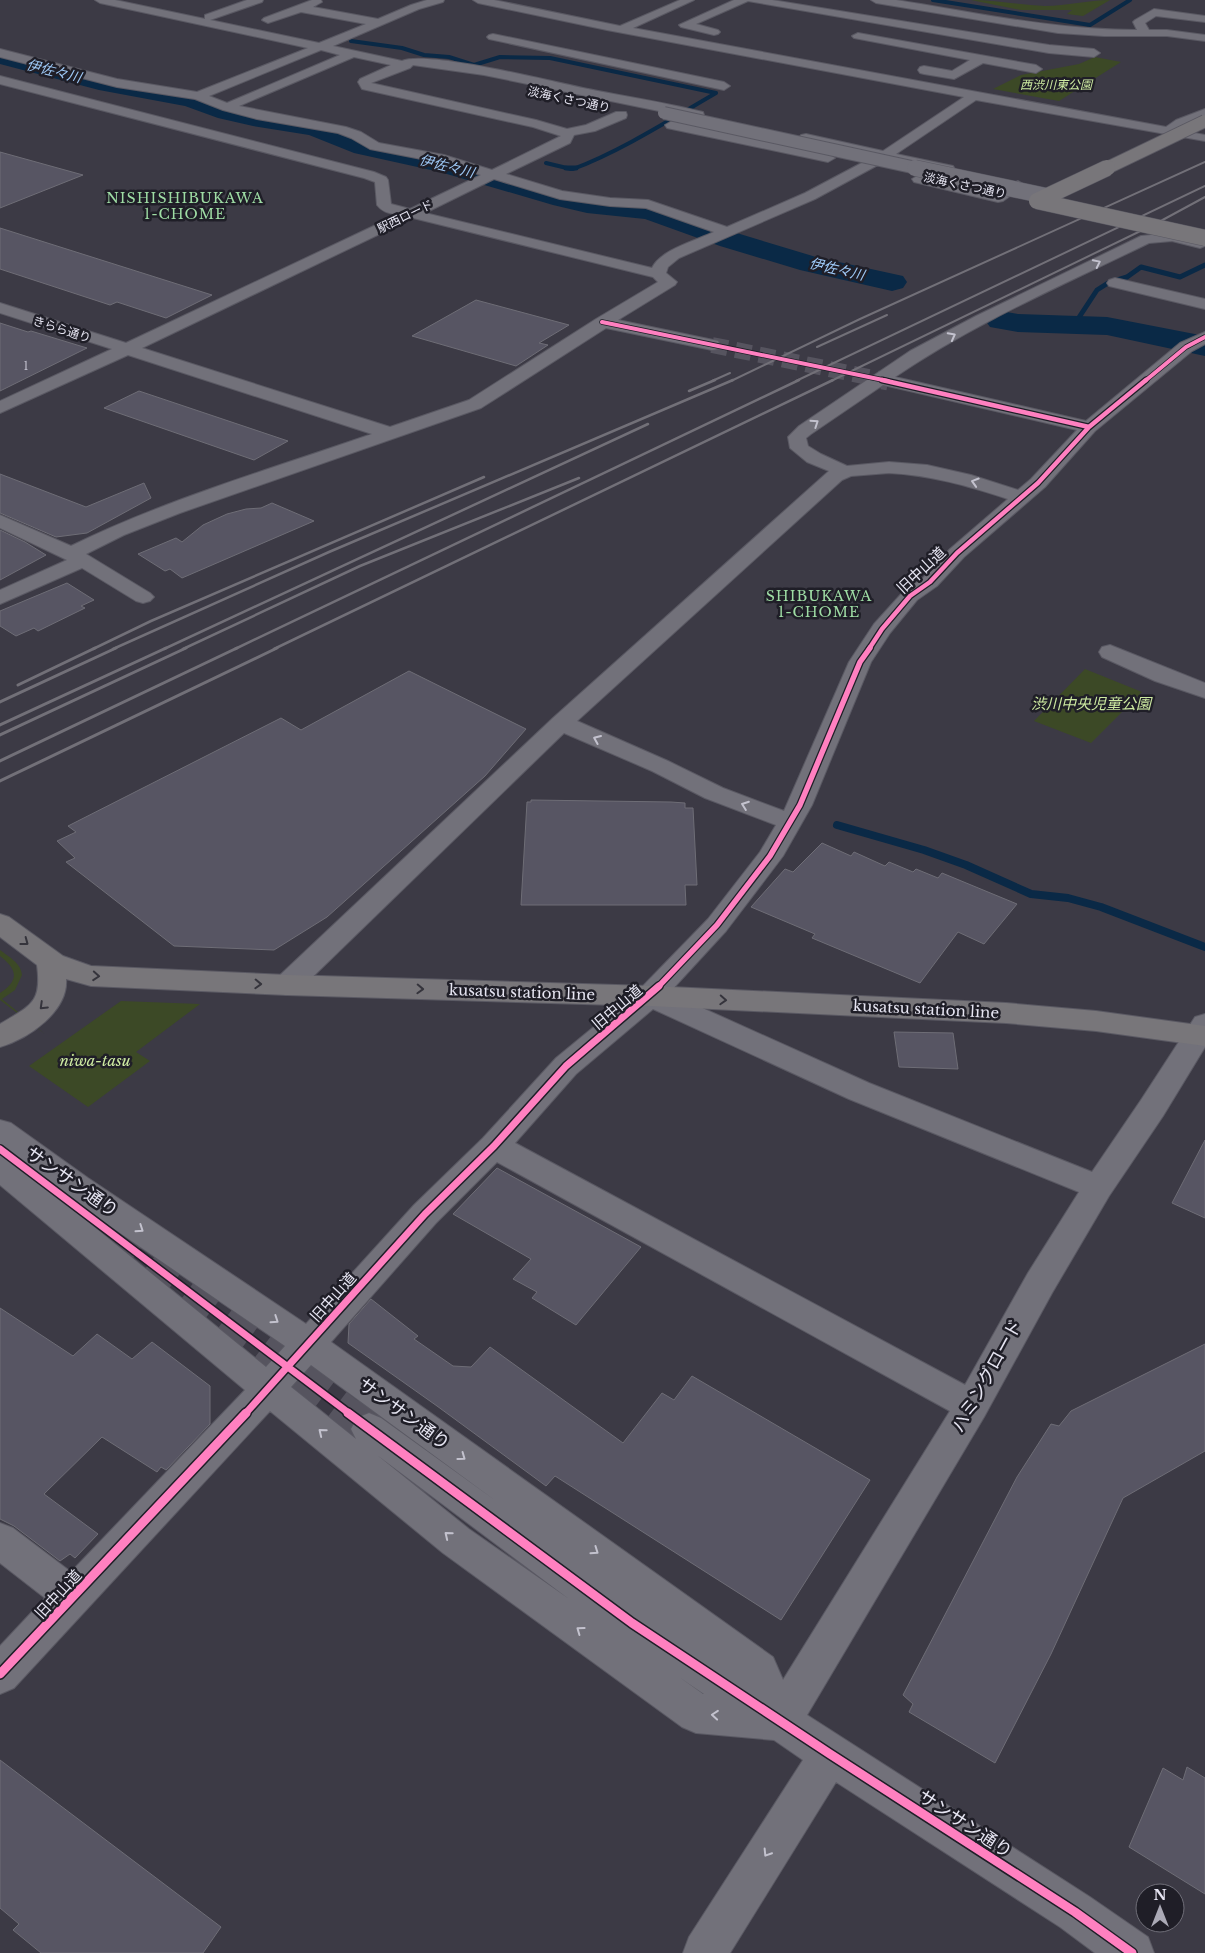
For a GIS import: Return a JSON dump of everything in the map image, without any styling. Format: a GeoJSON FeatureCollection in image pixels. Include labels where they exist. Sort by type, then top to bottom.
{"type":"FeatureCollection","features":[{"type":"Feature","properties":{"kind":"main road"},"geometry":{"type":"LineString","coordinates":[[1042,199],[1205,121]]}},
{"type":"Feature","properties":{"kind":"main road"},"geometry":{"type":"LineString","coordinates":[[1042,199],[1205,231]]}},
{"type":"Feature","properties":{"kind":"main road"},"geometry":{"type":"LineString","coordinates":[[1042,199],[1205,238]]}},
{"type":"Feature","properties":{"kind":"main road","name":"kusatsu station line"},"geometry":{"type":"LineString","coordinates":[[0,923],[50,961],[73,972],[91,976],[287,985],[650,996],[1006,1013],[1202,1031]]}},
{"type":"Feature","properties":{"kind":"main road"},"geometry":{"type":"LineString","coordinates":[[0,1037],[40,1010],[49,1001],[53,986],[50,961]]}},
{"type":"Feature","properties":{"kind":"street","name":"淡海くさつ通り"},"geometry":{"type":"LineString","coordinates":[[100,0],[326,40],[352,54],[407,62]]}},
{"type":"Feature","properties":{"kind":"street","name":"淡海くさつ通り"},"geometry":{"type":"LineString","coordinates":[[125,0],[326,40],[407,62],[1042,199]]}},
{"type":"Feature","properties":{"kind":"street"},"geometry":{"type":"LineString","coordinates":[[209,17],[258,0]]}},
{"type":"Feature","properties":{"kind":"street"},"geometry":{"type":"LineString","coordinates":[[295,25],[264,19],[320,1],[316,0]]}},
{"type":"Feature","properties":{"kind":"street"},"geometry":{"type":"LineString","coordinates":[[198,96],[326,40],[348,35],[379,24],[415,7],[439,0]]}},
{"type":"Feature","properties":{"kind":"street"},"geometry":{"type":"LineString","coordinates":[[478,0],[607,27],[968,95],[1169,131],[1199,134]]}},
{"type":"Feature","properties":{"kind":"street"},"geometry":{"type":"LineString","coordinates":[[622,29],[688,0]]}},
{"type":"Feature","properties":{"kind":"street"},"geometry":{"type":"LineString","coordinates":[[730,35],[685,25],[744,0]]}},
{"type":"Feature","properties":{"kind":"street"},"geometry":{"type":"LineString","coordinates":[[752,0],[1049,49],[1094,53]]}},
{"type":"Feature","properties":{"kind":"street"},"geometry":{"type":"LineString","coordinates":[[876,0],[1058,30],[1179,34],[1205,38]]}},
{"type":"Feature","properties":{"kind":"street"},"geometry":{"type":"LineString","coordinates":[[152,6],[166,2]]}},
{"type":"Feature","properties":{"kind":"street"},"geometry":{"type":"LineString","coordinates":[[299,8],[379,24]]}},
{"type":"Feature","properties":{"kind":"street"},"geometry":{"type":"LineString","coordinates":[[922,28],[949,12]]}},
{"type":"Feature","properties":{"kind":"street"},"geometry":{"type":"LineString","coordinates":[[1145,33],[1139,22],[1154,12],[1205,19]]}},
{"type":"Feature","properties":{"kind":"street"},"geometry":{"type":"LineString","coordinates":[[717,13],[736,16]]}},
{"type":"Feature","properties":{"kind":"street"},"geometry":{"type":"LineString","coordinates":[[222,14],[242,16]]}},
{"type":"Feature","properties":{"kind":"street"},"geometry":{"type":"LineString","coordinates":[[879,21],[847,35],[1036,69]]}},
{"type":"Feature","properties":{"kind":"street"},"geometry":{"type":"LineString","coordinates":[[590,35],[607,27]]}},
{"type":"Feature","properties":{"kind":"street"},"geometry":{"type":"LineString","coordinates":[[1069,64],[1087,59],[1108,44],[1109,40],[1104,33]]}},
{"type":"Feature","properties":{"kind":"street"},"geometry":{"type":"LineString","coordinates":[[493,37],[724,86]]}},
{"type":"Feature","properties":{"kind":"street"},"geometry":{"type":"LineString","coordinates":[[865,49],[880,41]]}},
{"type":"Feature","properties":{"kind":"street"},"geometry":{"type":"LineString","coordinates":[[557,51],[574,43]]}},
{"type":"Feature","properties":{"kind":"street"},"geometry":{"type":"LineString","coordinates":[[0,53],[30,69],[198,96],[227,107],[257,115],[333,128],[356,135],[375,146],[444,159],[568,197],[648,204],[683,214],[721,234]]}},
{"type":"Feature","properties":{"kind":"street"},"geometry":{"type":"LineString","coordinates":[[227,107],[352,54]]}},
{"type":"Feature","properties":{"kind":"street"},"geometry":{"type":"LineString","coordinates":[[916,69],[954,75],[982,58]]}},
{"type":"Feature","properties":{"kind":"street"},"geometry":{"type":"LineString","coordinates":[[604,111],[626,116],[590,128],[567,133],[536,124],[366,86],[364,82],[407,62],[484,71],[886,154],[1018,185],[998,198],[657,117]]}},
{"type":"Feature","properties":{"kind":"street"},"geometry":{"type":"LineString","coordinates":[[1005,78],[1014,73],[1052,66]]}},
{"type":"Feature","properties":{"kind":"street"},"geometry":{"type":"LineString","coordinates":[[0,80],[30,69]]}},
{"type":"Feature","properties":{"kind":"street"},"geometry":{"type":"LineString","coordinates":[[0,80],[376,177],[380,180],[384,193],[384,205],[388,208],[663,278]]}},
{"type":"Feature","properties":{"kind":"street"},"geometry":{"type":"LineString","coordinates":[[968,95],[981,92],[988,87]]}},
{"type":"Feature","properties":{"kind":"street"},"geometry":{"type":"LineString","coordinates":[[663,278],[661,265],[674,255],[804,198],[866,166],[940,120],[970,99],[968,95]]}},
{"type":"Feature","properties":{"kind":"street"},"geometry":{"type":"LineString","coordinates":[[1169,131],[1181,123],[1205,113]]}},
{"type":"Feature","properties":{"kind":"street","name":"駅西ロード"},"geometry":{"type":"LineString","coordinates":[[0,408],[236,298],[565,140],[568,136],[567,133]]}},
{"type":"Feature","properties":{"kind":"street"},"geometry":{"type":"LineString","coordinates":[[844,471],[814,458],[799,448],[797,437],[904,362],[982,319],[1146,240],[1172,237],[1205,244]]}},
{"type":"Feature","properties":{"kind":"street"},"geometry":{"type":"LineString","coordinates":[[0,598],[78,557],[117,532],[173,509],[476,404],[602,322],[663,278]]}},
{"type":"Feature","properties":{"kind":"street"},"geometry":{"type":"LineString","coordinates":[[1115,283],[1205,304]]}},
{"type":"Feature","properties":{"kind":"street","name":"きらら通り"},"geometry":{"type":"LineString","coordinates":[[0,308],[392,434]]}},
{"type":"Feature","properties":{"kind":"street"},"geometry":{"type":"LineString","coordinates":[[602,322],[712,345]]}},
{"type":"Feature","properties":{"kind":"street","name":"旧中山道"},"geometry":{"type":"LineString","coordinates":[[0,1674],[268,1389],[426,1214],[494,1146],[566,1066],[650,996],[716,925],[770,856],[791,822],[800,805],[860,662],[882,629],[910,596],[930,582],[957,553],[986,530],[1038,483],[1089,427],[1198,341]]}},
{"type":"Feature","properties":{"kind":"street"},"geometry":{"type":"LineString","coordinates":[[888,381],[1089,427]]}},
{"type":"Feature","properties":{"kind":"street"},"geometry":{"type":"LineString","coordinates":[[287,985],[561,723],[834,476],[844,471],[904,466],[923,468],[1021,497]]}},
{"type":"Feature","properties":{"kind":"street"},"geometry":{"type":"LineString","coordinates":[[0,521],[78,557],[143,597]]}},
{"type":"Feature","properties":{"kind":"street"},"geometry":{"type":"LineString","coordinates":[[1110,652],[1163,676],[1205,691]]}},
{"type":"Feature","properties":{"kind":"street"},"geometry":{"type":"LineString","coordinates":[[561,723],[660,766],[714,793],[791,822]]}},
{"type":"Feature","properties":{"kind":"street"},"geometry":{"type":"LineString","coordinates":[[650,996],[859,1091],[1098,1187]]}},
{"type":"Feature","properties":{"kind":"street","name":"ハミングロード"},"geometry":{"type":"LineString","coordinates":[[781,1721],[972,1406],[1040,1283],[1098,1187],[1202,1031]]}},
{"type":"Feature","properties":{"kind":"street","name":"サンサン通り"},"geometry":{"type":"LineString","coordinates":[[0,1130],[77,1187],[308,1344],[760,1671],[781,1721]]}},
{"type":"Feature","properties":{"kind":"street"},"geometry":{"type":"LineString","coordinates":[[494,1146],[972,1406]]}},
{"type":"Feature","properties":{"kind":"street","name":"サンサン通り"},"geometry":{"type":"LineString","coordinates":[[0,1167],[268,1389],[456,1541],[696,1713],[781,1721],[1075,1912],[1132,1953]]}},
{"type":"Feature","properties":{"kind":"street"},"geometry":{"type":"LineString","coordinates":[[370,1429],[632,1622],[781,1721]]}},
{"type":"Feature","properties":{"kind":"street"},"geometry":{"type":"LineString","coordinates":[[0,1540],[72,1596]]}},
{"type":"Feature","properties":{"kind":"street"},"geometry":{"type":"LineString","coordinates":[[705,1953],[830,1754]]}},
{"type":"Feature","properties":{"kind":"green space"},"geometry":{"type":"Polygon","coordinates":[[[971,0],[1045,6],[1110,0],[1083,16],[1067,14],[1072,10],[1021,10],[971,0]]]}},
{"type":"Feature","properties":{"kind":"green space","name":"西渋川東公園"},"geometry":{"type":"Polygon","coordinates":[[[1095,57],[1121,62],[1059,101],[993,89],[1021,75],[1079,64],[1095,57]]]}},
{"type":"Feature","properties":{"kind":"green space","name":"渋川中央児童公園"},"geometry":{"type":"Polygon","coordinates":[[[1085,669],[1142,692],[1091,743],[1034,721],[1085,669]]]}},
{"type":"Feature","properties":{"kind":"green space"},"geometry":{"type":"Polygon","coordinates":[[[0,950],[17,964],[22,975],[15,990],[2,999],[45,1034],[0,1000],[0,993],[11,984],[14,974],[10,965],[0,956],[0,950]]]}},
{"type":"Feature","properties":{"kind":"green space","name":"niwa-tasu"},"geometry":{"type":"Polygon","coordinates":[[[121,1001],[200,1004],[136,1052],[150,1061],[88,1107],[29,1066],[121,1001]]]}},
{"type":"Feature","properties":{"kind":"building"},"geometry":{"type":"Polygon","coordinates":[[[0,152],[83,175],[0,208],[0,152]]]}},
{"type":"Feature","properties":{"kind":"building"},"geometry":{"type":"Polygon","coordinates":[[[0,228],[212,295],[166,318],[117,302],[110,305],[0,269],[0,228]]]}},
{"type":"Feature","properties":{"kind":"building"},"geometry":{"type":"Polygon","coordinates":[[[476,300],[569,325],[539,343],[548,345],[516,366],[412,336],[476,300]]]}},
{"type":"Feature","properties":{"kind":"building"},"geometry":{"type":"Polygon","coordinates":[[[0,323],[28,332],[31,331],[87,348],[0,391],[0,323]]]}},
{"type":"Feature","properties":{"kind":"building"},"geometry":{"type":"Polygon","coordinates":[[[139,391],[288,441],[254,460],[104,408],[139,391]]]}},
{"type":"Feature","properties":{"kind":"building"},"geometry":{"type":"Polygon","coordinates":[[[0,474],[86,507],[144,483],[151,498],[87,533],[56,537],[0,513],[0,474]]]}},
{"type":"Feature","properties":{"kind":"building"},"geometry":{"type":"Polygon","coordinates":[[[272,503],[314,521],[182,578],[170,569],[165,571],[138,554],[176,538],[182,542],[203,525],[227,514],[246,509],[261,508],[272,503]]]}},
{"type":"Feature","properties":{"kind":"building"},"geometry":{"type":"Polygon","coordinates":[[[0,530],[25,542],[46,555],[0,580],[0,530]]]}},
{"type":"Feature","properties":{"kind":"building"},"geometry":{"type":"Polygon","coordinates":[[[67,583],[94,600],[81,606],[85,608],[38,631],[34,628],[16,636],[0,626],[0,611],[67,583]]]}},
{"type":"Feature","properties":{"kind":"building"},"geometry":{"type":"Polygon","coordinates":[[[409,671],[526,729],[485,776],[327,917],[274,950],[174,946],[66,862],[75,858],[57,841],[76,832],[68,826],[281,718],[301,730],[409,671]]]}},
{"type":"Feature","properties":{"kind":"building"},"geometry":{"type":"Polygon","coordinates":[[[531,800],[671,802],[685,803],[685,808],[693,808],[697,885],[685,885],[686,905],[521,905],[527,802],[531,802],[531,800]]]}},
{"type":"Feature","properties":{"kind":"building"},"geometry":{"type":"Polygon","coordinates":[[[822,843],[851,856],[854,852],[885,866],[889,862],[913,872],[916,869],[938,878],[942,873],[1017,904],[984,944],[958,932],[920,983],[812,938],[815,934],[751,907],[785,869],[793,872],[822,843]]]}},
{"type":"Feature","properties":{"kind":"building"},"geometry":{"type":"Polygon","coordinates":[[[894,1032],[953,1033],[958,1069],[899,1067],[894,1032]]]}},
{"type":"Feature","properties":{"kind":"building"},"geometry":{"type":"Polygon","coordinates":[[[1205,1140],[1205,1218],[1172,1203],[1205,1140]]]}},
{"type":"Feature","properties":{"kind":"building"},"geometry":{"type":"Polygon","coordinates":[[[497,1168],[641,1247],[576,1325],[532,1298],[537,1292],[513,1279],[531,1259],[453,1214],[497,1168]]]}},
{"type":"Feature","properties":{"kind":"building"},"geometry":{"type":"Polygon","coordinates":[[[371,1299],[418,1336],[414,1339],[453,1366],[471,1367],[490,1347],[623,1443],[662,1393],[674,1400],[692,1376],[870,1480],[781,1620],[555,1476],[546,1486],[348,1343],[349,1324],[371,1299]]]}},
{"type":"Feature","properties":{"kind":"building"},"geometry":{"type":"Polygon","coordinates":[[[0,1308],[73,1356],[97,1334],[132,1359],[152,1342],[210,1386],[210,1424],[166,1470],[161,1467],[157,1472],[102,1437],[44,1494],[98,1534],[75,1558],[70,1554],[60,1561],[14,1526],[0,1519],[0,1308]]]}},
{"type":"Feature","properties":{"kind":"building"},"geometry":{"type":"Polygon","coordinates":[[[1205,1344],[1205,1451],[1123,1498],[1051,1654],[995,1763],[909,1712],[913,1704],[903,1695],[1017,1477],[1051,1424],[1059,1426],[1071,1411],[1205,1344]]]}},
{"type":"Feature","properties":{"kind":"building"},"geometry":{"type":"Polygon","coordinates":[[[0,1760],[221,1927],[203,1953],[41,1953],[13,1930],[19,1924],[0,1908],[0,1760]]]}},
{"type":"Feature","properties":{"kind":"building"},"geometry":{"type":"Polygon","coordinates":[[[1187,1767],[1205,1778],[1205,1894],[1129,1847],[1163,1768],[1183,1780],[1187,1767]]]}},
{"type":"Feature","properties":{"kind":"waterway"},"geometry":{"type":"LineString","coordinates":[[933,0],[1090,25],[1130,0]]}},
{"type":"Feature","properties":{"kind":"waterway"},"geometry":{"type":"LineString","coordinates":[[351,41],[402,48],[424,55],[449,57],[474,65],[500,57],[550,58],[716,93],[627,144],[576,168]]}},
{"type":"Feature","properties":{"kind":"waterway","name":"伊佐々川"},"geometry":{"type":"LineString","coordinates":[[0,57],[99,83],[191,100],[227,113],[253,119],[314,128],[363,148],[445,165],[553,197],[587,205],[649,211],[730,240],[810,264],[892,282]]}},
{"type":"Feature","properties":{"kind":"waterway"},"geometry":{"type":"LineString","coordinates":[[546,163],[567,168]]}},
{"type":"Feature","properties":{"kind":"waterway"},"geometry":{"type":"LineString","coordinates":[[567,168],[576,168]]}},
{"type":"Feature","properties":{"kind":"waterway"},"geometry":{"type":"LineString","coordinates":[[567,168],[571,169]]}},
{"type":"Feature","properties":{"kind":"waterway"},"geometry":{"type":"LineString","coordinates":[[1074,325],[1097,290],[1108,283],[1127,277],[1141,267],[1180,277],[1205,265]]}},
{"type":"Feature","properties":{"kind":"waterway","name":"伊佐々川"},"geometry":{"type":"LineString","coordinates":[[1001,320],[1018,323],[1107,326],[1205,346]]}},
{"type":"Feature","properties":{"kind":"waterway"},"geometry":{"type":"LineString","coordinates":[[837,825],[924,850],[966,865],[1031,894],[1068,898],[1101,907],[1205,947]]}},
{"type":"Feature","properties":{"kind":"tunnel"},"geometry":{"type":"LineString","coordinates":[[712,345],[888,381],[882,380]]}},
{"type":"Feature","properties":{"kind":"tunnel"},"geometry":{"type":"LineString","coordinates":[[0,1149],[350,1414]]}},
{"type":"Feature","properties":{"kind":"tunnel"},"geometry":{"type":"LineString","coordinates":[[348,1413],[369,1429]]}},
{"type":"Feature","properties":{"kind":"railway"},"geometry":{"type":"LineString","coordinates":[[731,381],[860,319],[1205,162]]}},
{"type":"Feature","properties":{"kind":"railway"},"geometry":{"type":"LineString","coordinates":[[796,381],[1205,186]]}},
{"type":"Feature","properties":{"kind":"railway"},"geometry":{"type":"LineString","coordinates":[[831,381],[1157,223],[1205,197]]}},
{"type":"Feature","properties":{"kind":"railway"},"geometry":{"type":"LineString","coordinates":[[817,347],[887,315]]}},
{"type":"Feature","properties":{"kind":"railway"},"geometry":{"type":"LineString","coordinates":[[712,381],[730,373]]}},
{"type":"Feature","properties":{"kind":"railway"},"geometry":{"type":"LineString","coordinates":[[689,391],[715,380]]}},
{"type":"Feature","properties":{"kind":"railway"},"geometry":{"type":"LineString","coordinates":[[113,649],[329,552],[733,380]]}},
{"type":"Feature","properties":{"kind":"railway"},"geometry":{"type":"LineString","coordinates":[[235,649],[799,380]]}},
{"type":"Feature","properties":{"kind":"railway"},"geometry":{"type":"LineString","coordinates":[[274,649],[833,380]]}},
{"type":"Feature","properties":{"kind":"railway"},"geometry":{"type":"LineString","coordinates":[[164,649],[648,424]]}},
{"type":"Feature","properties":{"kind":"railway"},"geometry":{"type":"LineString","coordinates":[[93,649],[151,621],[484,477]]}},
{"type":"Feature","properties":{"kind":"railway"},"geometry":{"type":"LineString","coordinates":[[183,649],[360,566],[579,478]]}},
{"type":"Feature","properties":{"kind":"railway"},"geometry":{"type":"LineString","coordinates":[[18,685],[95,648]]}},
{"type":"Feature","properties":{"kind":"railway"},"geometry":{"type":"LineString","coordinates":[[0,702],[116,648]]}},
{"type":"Feature","properties":{"kind":"railway"},"geometry":{"type":"LineString","coordinates":[[0,725],[166,648]]}},
{"type":"Feature","properties":{"kind":"railway"},"geometry":{"type":"LineString","coordinates":[[0,735],[186,648]]}},
{"type":"Feature","properties":{"kind":"railway"},"geometry":{"type":"LineString","coordinates":[[0,761],[237,648]]}},
{"type":"Feature","properties":{"kind":"railway"},"geometry":{"type":"LineString","coordinates":[[0,781],[277,648]]}},
{"type":"Feature","properties":{"kind":"cycle path"},"geometry":{"type":"LineString","coordinates":[[602,322],[888,381],[1089,427]]}},
{"type":"Feature","properties":{"kind":"cycle path"},"geometry":{"type":"LineString","coordinates":[[0,1674],[251,1408],[425,1214],[494,1146],[566,1066],[650,996],[717,925],[770,856],[800,805],[860,662],[882,629],[910,596],[930,582],[957,553],[1038,483],[1089,427],[1186,347],[1205,337]]}},
{"type":"Feature","properties":{"kind":"cycle path"},"geometry":{"type":"LineString","coordinates":[[0,1149],[369,1429],[632,1623],[830,1754],[1075,1912],[1132,1953]]}},
{"type":"Feature","properties":{"kind":"district","name":"NISHISHIBUKAWA 1-CHOME"},"geometry":{"type":"Point","coordinates":[185,206]}},
{"type":"Feature","properties":{"kind":"district","name":"SHIBUKAWA 1-CHOME"},"geometry":{"type":"Point","coordinates":[819,604]}}]}
